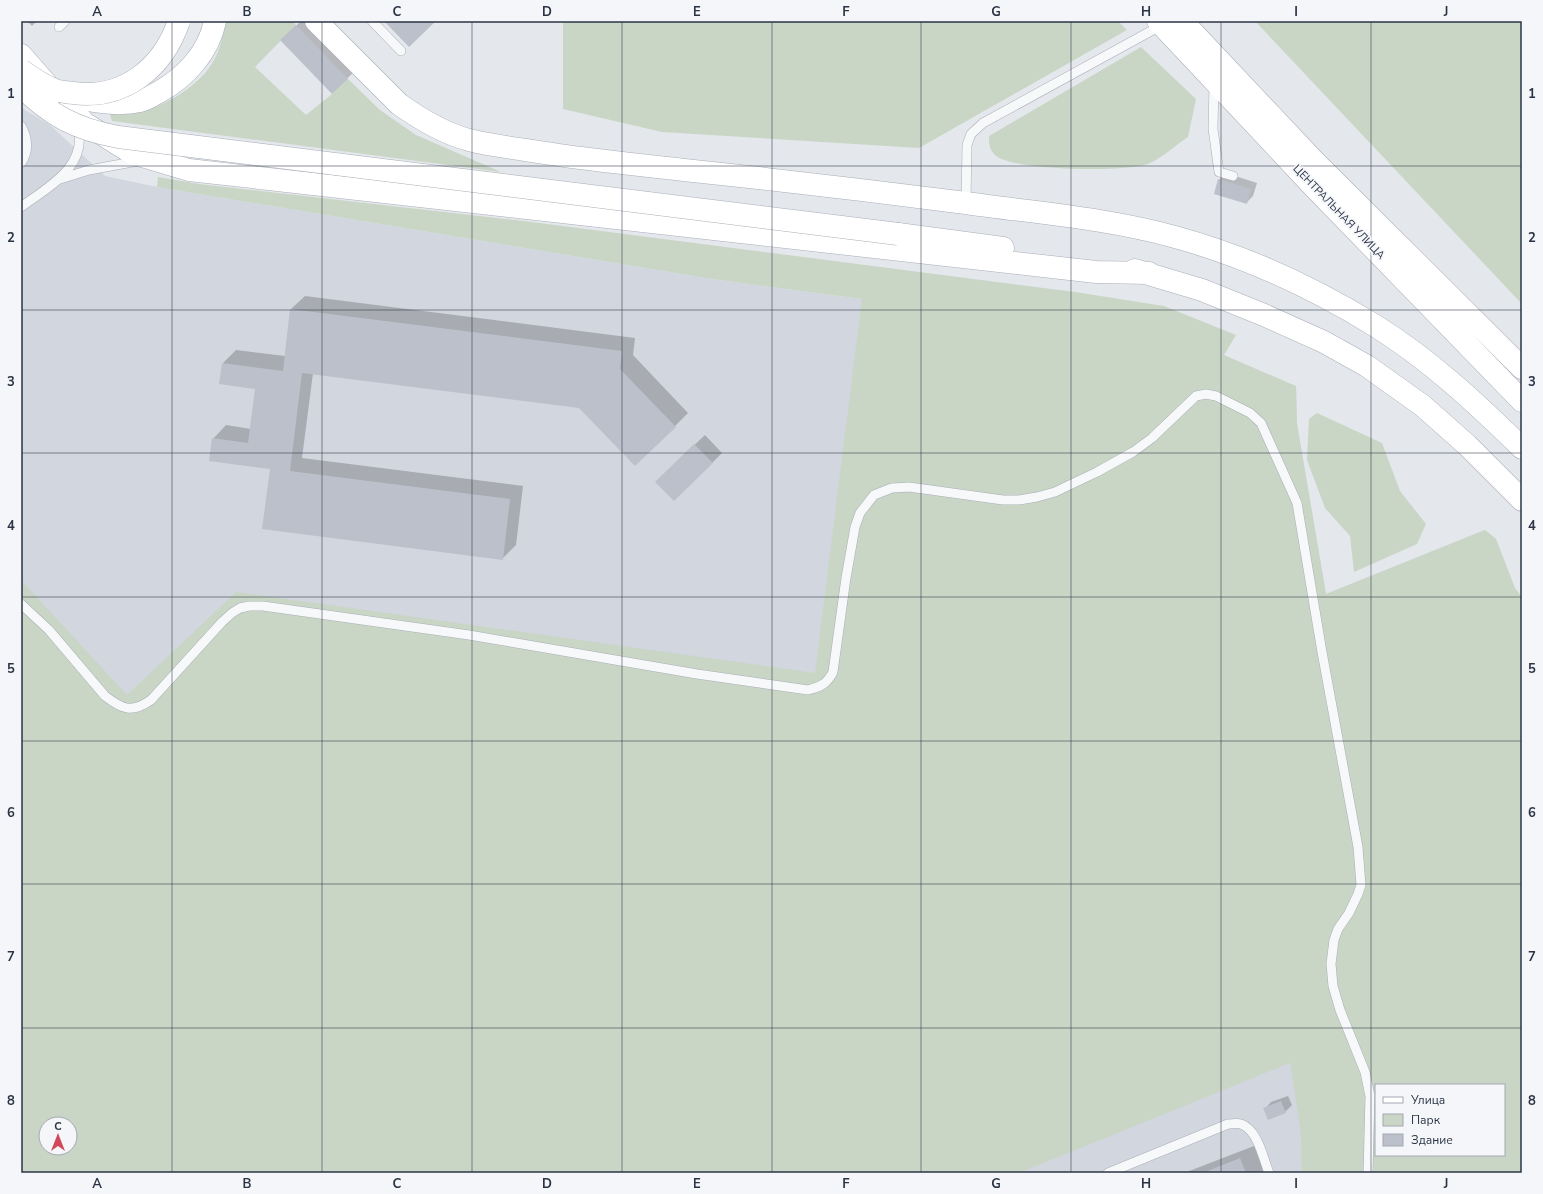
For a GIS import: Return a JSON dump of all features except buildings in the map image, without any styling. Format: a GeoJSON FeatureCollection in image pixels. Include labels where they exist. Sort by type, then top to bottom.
{"type":"FeatureCollection","features":[{"type":"Feature","properties":{"kind":"main road"},"geometry":{"type":"LineString","coordinates":[[21,70],[39,83],[56,91],[82,94],[100,94],[110,91],[127,85],[148,70],[164,52],[175,33],[179,21]]}},
{"type":"Feature","properties":{"kind":"main road"},"geometry":{"type":"LineString","coordinates":[[50,88],[85,99],[111,102],[141,101],[166,88],[186,73],[195,63],[209,40],[215,21]]}},
{"type":"Feature","properties":{"kind":"main road"},"geometry":{"type":"LineString","coordinates":[[316,21],[399,104],[439,128],[470,140],[528,151],[605,161],[838,186],[1085,218],[1142,229],[1200,244],[1260,266],[1314,292],[1376,326],[1446,377],[1522,448]]}},
{"type":"Feature","properties":{"kind":"main road","name":"ЦЕНТРАЛЬНАЯ УЛИЦА"},"geometry":{"type":"LineString","coordinates":[[1167,22],[1214,80],[1314,187],[1522,401]]}},
{"type":"Feature","properties":{"kind":"main road","name":"ЦЕНТРАЛЬНАЯ УЛИЦА"},"geometry":{"type":"LineString","coordinates":[[1167,22],[1313,160],[1522,368]]}},
{"type":"Feature","properties":{"kind":"main road"},"geometry":{"type":"LineString","coordinates":[[21,56],[84,123],[132,153],[189,170],[1096,272],[1149,273]]}},
{"type":"Feature","properties":{"kind":"main road"},"geometry":{"type":"LineString","coordinates":[[21,86],[38,103],[57,116],[78,127],[98,134],[118,138],[898,234],[1119,265],[1149,273],[1202,290],[1264,316],[1324,342],[1367,366],[1423,406],[1467,445],[1522,500]]}},
{"type":"Feature","properties":{"kind":"lane"},"geometry":{"type":"LineString","coordinates":[[372,21],[401,51]]}},
{"type":"Feature","properties":{"kind":"lane"},"geometry":{"type":"LineString","coordinates":[[966,203],[967,145],[971,134],[983,123],[1167,22]]}},
{"type":"Feature","properties":{"kind":"lane"},"geometry":{"type":"LineString","coordinates":[[1214,80],[1213,129],[1219,172],[1233,176]]}},
{"type":"Feature","properties":{"kind":"lane"},"geometry":{"type":"LineString","coordinates":[[21,208],[60,179],[72,164],[80,144],[80,133],[74,111]]}},
{"type":"Feature","properties":{"kind":"lane"},"geometry":{"type":"LineString","coordinates":[[21,126],[27,142],[27,151],[21,163]]}},
{"type":"Feature","properties":{"kind":"lane"},"geometry":{"type":"LineString","coordinates":[[60,179],[113,165],[152,159]]}},
{"type":"Feature","properties":{"kind":"lane"},"geometry":{"type":"LineString","coordinates":[[21,604],[49,630],[105,696],[124,708],[133,709],[141,707],[152,700],[222,622],[240,608],[249,606],[263,606],[469,635],[697,674],[808,690],[823,685],[829,680],[833,672],[846,578],[855,527],[860,513],[874,495],[892,488],[909,487],[1003,500],[1018,500],[1055,492],[1097,472],[1133,452],[1152,438],[1196,396],[1206,394],[1216,396],[1250,413],[1260,423],[1297,503],[1358,847],[1361,885],[1349,913],[1338,930],[1334,940],[1331,964],[1333,986],[1340,1010],[1365,1072],[1370,1096],[1368,1173]]}},
{"type":"Feature","properties":{"kind":"lane"},"geometry":{"type":"LineString","coordinates":[[1108,1173],[1228,1124],[1241,1124],[1251,1132],[1257,1141],[1269,1173]]}},
{"type":"Feature","properties":{"kind":"shaded area"},"geometry":{"type":"Polygon","coordinates":[[[21,106],[50,125],[105,176],[157,187],[712,279],[1028,321],[1296,386],[1297,424],[1326,594],[1485,530],[1496,539],[1375,1084],[1375,1156],[1376,1156],[1382,1173],[21,1173],[21,106]]]}},
{"type":"Feature","properties":{"kind":"green space"},"geometry":{"type":"Polygon","coordinates":[[[226,21],[292,21],[296,25],[255,67],[306,115],[348,79],[380,110],[416,135],[501,172],[112,121],[109,111],[137,110],[154,107],[173,99],[199,79],[206,72],[217,55],[226,21]]]}},
{"type":"Feature","properties":{"kind":"green space"},"geometry":{"type":"Polygon","coordinates":[[[563,21],[1118,21],[1127,30],[919,148],[662,132],[563,109],[563,21]]]}},
{"type":"Feature","properties":{"kind":"green space"},"geometry":{"type":"Polygon","coordinates":[[[1255,21],[1522,21],[1522,304],[1255,21]]]}},
{"type":"Feature","properties":{"kind":"green space"},"geometry":{"type":"Polygon","coordinates":[[[1141,47],[1196,99],[1188,137],[1155,161],[1138,166],[1120,168],[1071,169],[1023,164],[1005,160],[993,153],[989,142],[989,136],[1141,47]]]}},
{"type":"Feature","properties":{"kind":"green space"},"geometry":{"type":"Polygon","coordinates":[[[158,177],[199,184],[524,221],[1075,292],[1164,306],[1236,335],[1224,355],[1296,386],[1297,424],[1326,594],[1485,530],[1496,539],[1515,588],[1522,597],[1522,1173],[1302,1173],[1301,1133],[1290,1063],[1019,1173],[21,1173],[21,580],[127,695],[236,592],[815,673],[862,299],[712,279],[157,187],[158,177]]]}},
{"type":"Feature","properties":{"kind":"green space"},"geometry":{"type":"Polygon","coordinates":[[[1317,413],[1382,443],[1400,491],[1426,524],[1417,544],[1354,572],[1350,536],[1325,508],[1307,460],[1309,419],[1317,413]]]}}]}
